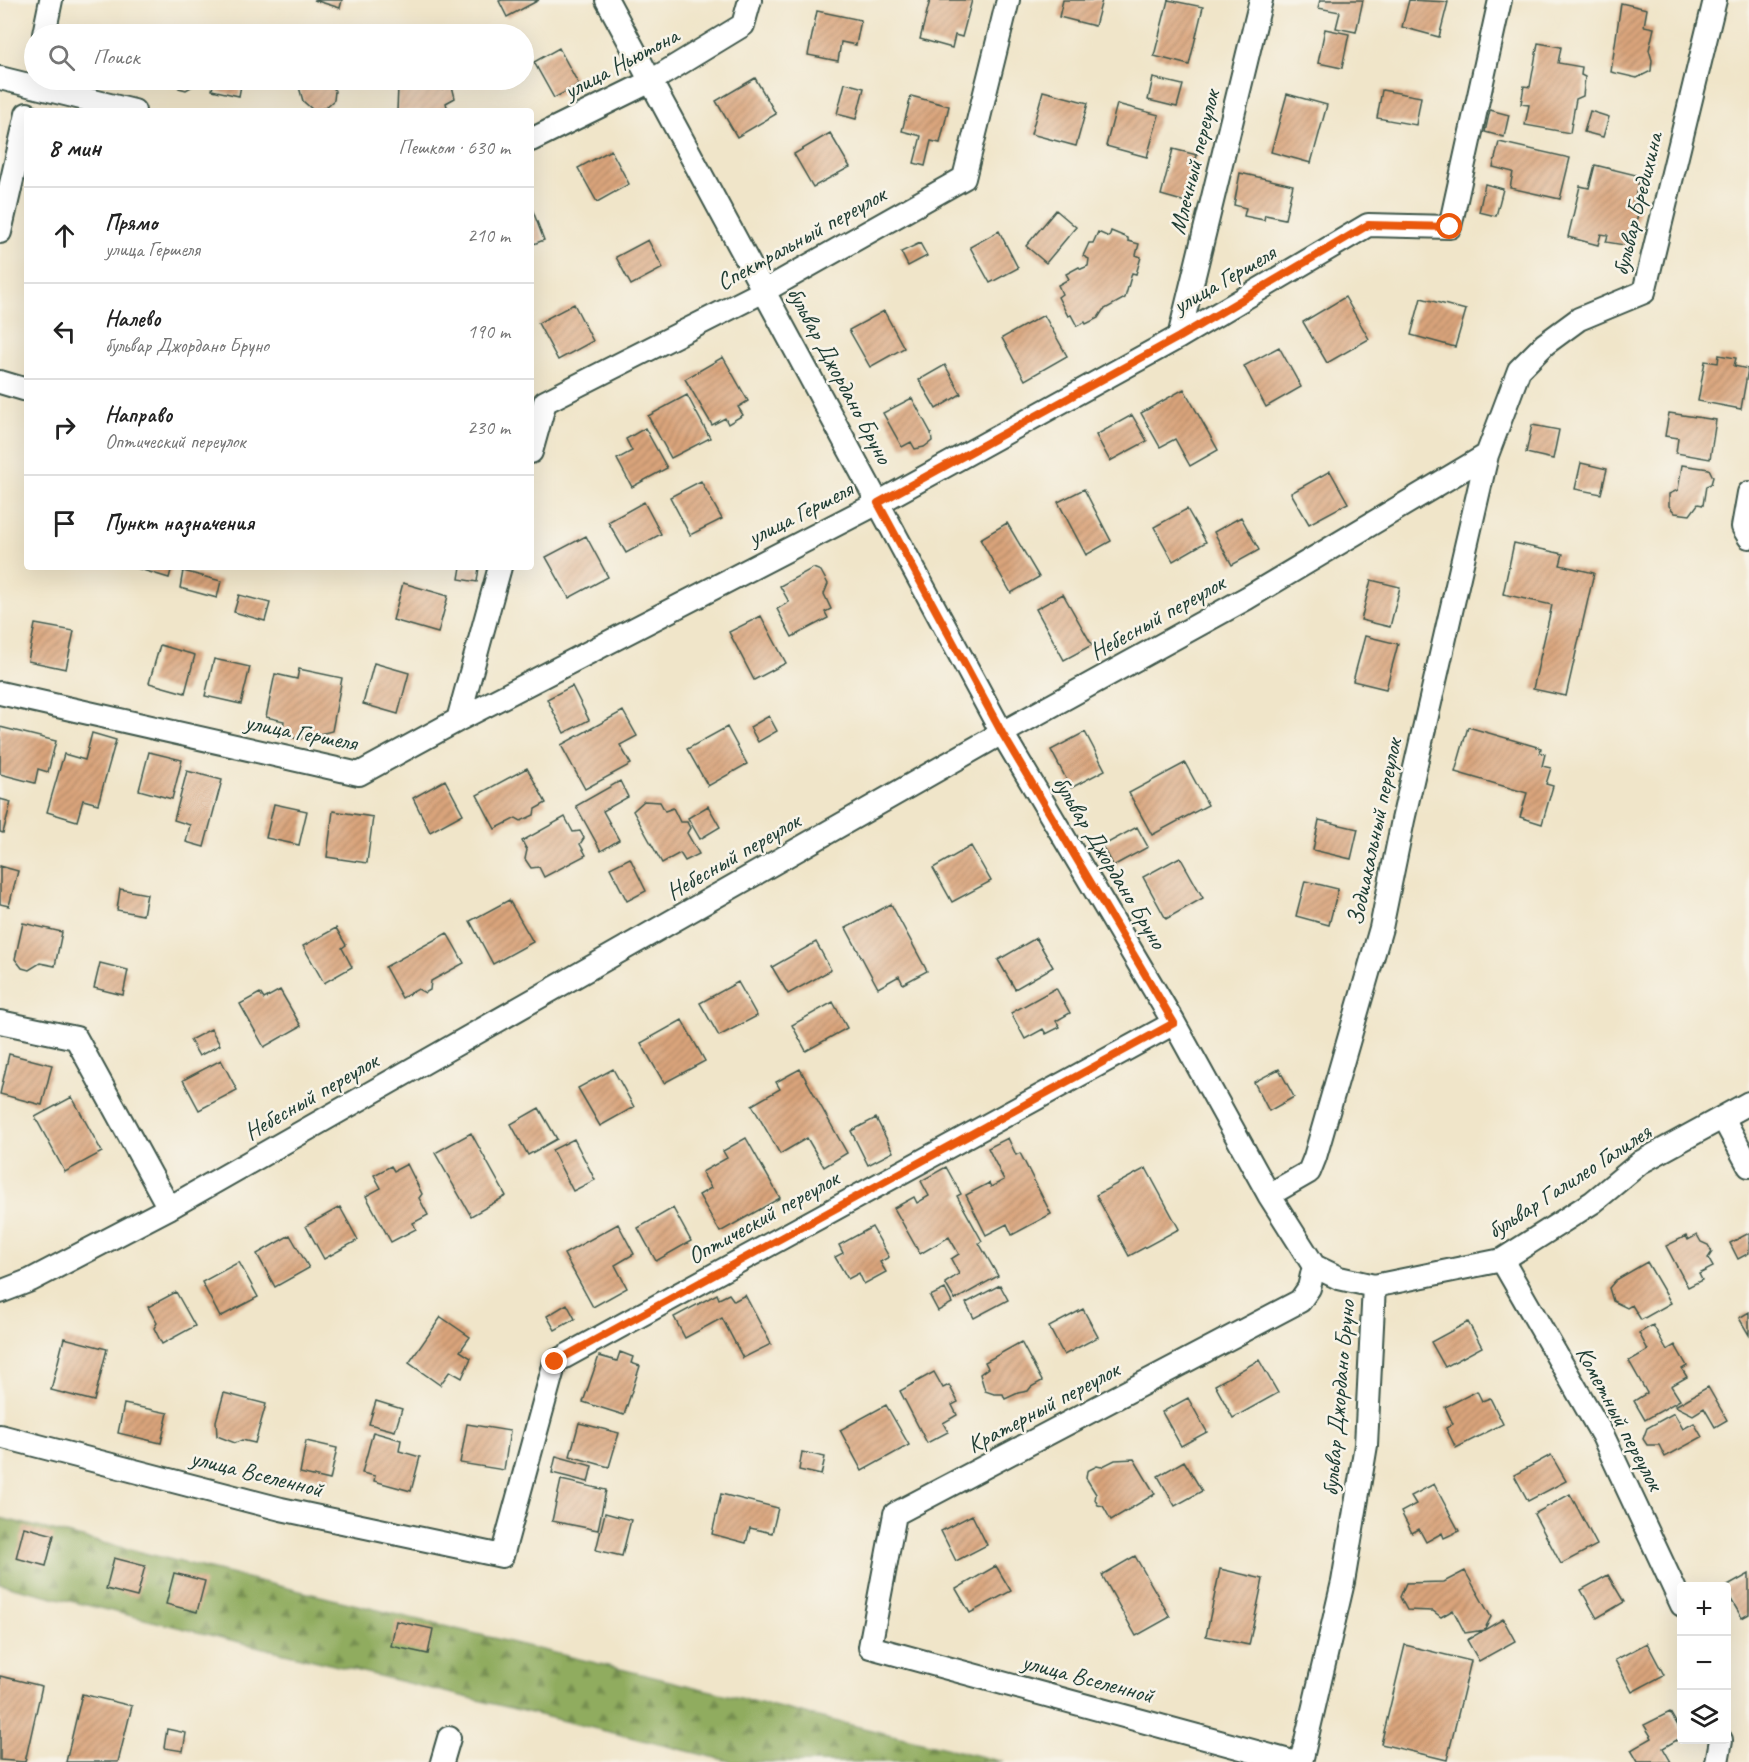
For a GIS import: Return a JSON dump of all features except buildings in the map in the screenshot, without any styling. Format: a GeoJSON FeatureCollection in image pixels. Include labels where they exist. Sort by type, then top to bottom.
{"type":"FeatureCollection","features":[{"type":"Feature","properties":{"kind":"street"},"geometry":{"type":"LineString","coordinates":[[46,24],[51,0]]}},
{"type":"Feature","properties":{"kind":"street","name":"бульвар Джордано Бруно"},"geometry":{"type":"LineString","coordinates":[[607,0],[1002,733],[1174,1023],[1269,1195],[1314,1266],[1339,1278],[1374,1286],[1366,1445],[1343,1582],[1301,1762]]}},
{"type":"Feature","properties":{"kind":"street","name":"улица Ньютона"},"geometry":{"type":"LineString","coordinates":[[534,139],[651,81],[743,26],[750,0]]}},
{"type":"Feature","properties":{"kind":"street","name":"Спектральный переулок"},"geometry":{"type":"LineString","coordinates":[[534,440],[544,402],[764,291],[963,178],[1008,0]]}},
{"type":"Feature","properties":{"kind":"street","name":"Млечный переулок"},"geometry":{"type":"LineString","coordinates":[[1179,337],[1261,0]]}},
{"type":"Feature","properties":{"kind":"street","name":"улица Гершеля"},"geometry":{"type":"LineString","coordinates":[[0,693],[358,774],[878,503],[1179,337],[1368,225],[1450,227],[1500,0]]}},
{"type":"Feature","properties":{"kind":"street","name":"бульвар Бредихина"},"geometry":{"type":"LineString","coordinates":[[1487,455],[1519,370],[1545,344],[1579,319],[1644,292],[1715,0]]}},
{"type":"Feature","properties":{"kind":"street"},"geometry":{"type":"LineString","coordinates":[[0,78],[24,82]]}},
{"type":"Feature","properties":{"kind":"street"},"geometry":{"type":"LineString","coordinates":[[28,108],[32,90]]}},
{"type":"Feature","properties":{"kind":"street"},"geometry":{"type":"LineString","coordinates":[[59,90],[123,108]]}},
{"type":"Feature","properties":{"kind":"street"},"geometry":{"type":"LineString","coordinates":[[0,232],[24,125]]}},
{"type":"Feature","properties":{"kind":"street"},"geometry":{"type":"LineString","coordinates":[[0,382],[24,389]]}},
{"type":"Feature","properties":{"kind":"street","name":"Небесный переулок"},"geometry":{"type":"LineString","coordinates":[[0,1292],[32,1280],[169,1209],[1002,733],[1247,598],[1487,455]]}},
{"type":"Feature","properties":{"kind":"street","name":"Зодиакальный переулок"},"geometry":{"type":"LineString","coordinates":[[1269,1195],[1309,1172],[1315,1157],[1382,927],[1406,808],[1487,455]]}},
{"type":"Feature","properties":{"kind":"street"},"geometry":{"type":"LineString","coordinates":[[1749,493],[1743,527],[1749,537]]}},
{"type":"Feature","properties":{"kind":"street"},"geometry":{"type":"LineString","coordinates":[[458,720],[499,570]]}},
{"type":"Feature","properties":{"kind":"street"},"geometry":{"type":"LineString","coordinates":[[0,1022],[76,1038],[169,1209]]}},
{"type":"Feature","properties":{"kind":"street","name":"Оптический переулок"},"geometry":{"type":"LineString","coordinates":[[502,1556],[555,1362],[1174,1023]]}},
{"type":"Feature","properties":{"kind":"street","name":"бульвар Галилео Галилея"},"geometry":{"type":"LineString","coordinates":[[1374,1286],[1502,1260],[1593,1202],[1641,1162],[1749,1103]]}},
{"type":"Feature","properties":{"kind":"street"},"geometry":{"type":"LineString","coordinates":[[1723,1118],[1749,1166]]}},
{"type":"Feature","properties":{"kind":"street","name":"Кометный переулок"},"geometry":{"type":"LineString","coordinates":[[1502,1260],[1603,1436],[1677,1594]]}},
{"type":"Feature","properties":{"kind":"street","name":"Кратерный переулок"},"geometry":{"type":"LineString","coordinates":[[870,1647],[895,1514],[1300,1301],[1309,1288],[1314,1266]]}},
{"type":"Feature","properties":{"kind":"street","name":"улица Вселенной"},"geometry":{"type":"LineString","coordinates":[[0,1436],[281,1509],[502,1556]]}},
{"type":"Feature","properties":{"kind":"street","name":"улица Вселенной"},"geometry":{"type":"LineString","coordinates":[[870,1647],[1293,1762]]}},
{"type":"Feature","properties":{"kind":"street"},"geometry":{"type":"LineString","coordinates":[[442,1762],[449,1738]]}},
{"type":"Feature","properties":{"kind":"street"},"geometry":{"type":"LineString","coordinates":[[1717,1762],[1720,1744]]}},
{"type":"Feature","properties":{"kind":"green space"},"geometry":{"type":"Polygon","coordinates":[[[0,1518],[1003,1762],[733,1762],[0,1584],[0,1518]]]}},
{"type":"Feature","properties":{"kind":"route"},"geometry":{"type":"LineString","coordinates":[[555,1362],[1174,1023],[1002,733],[878,503],[1179,337],[1368,225],[1450,227]]}}]}
